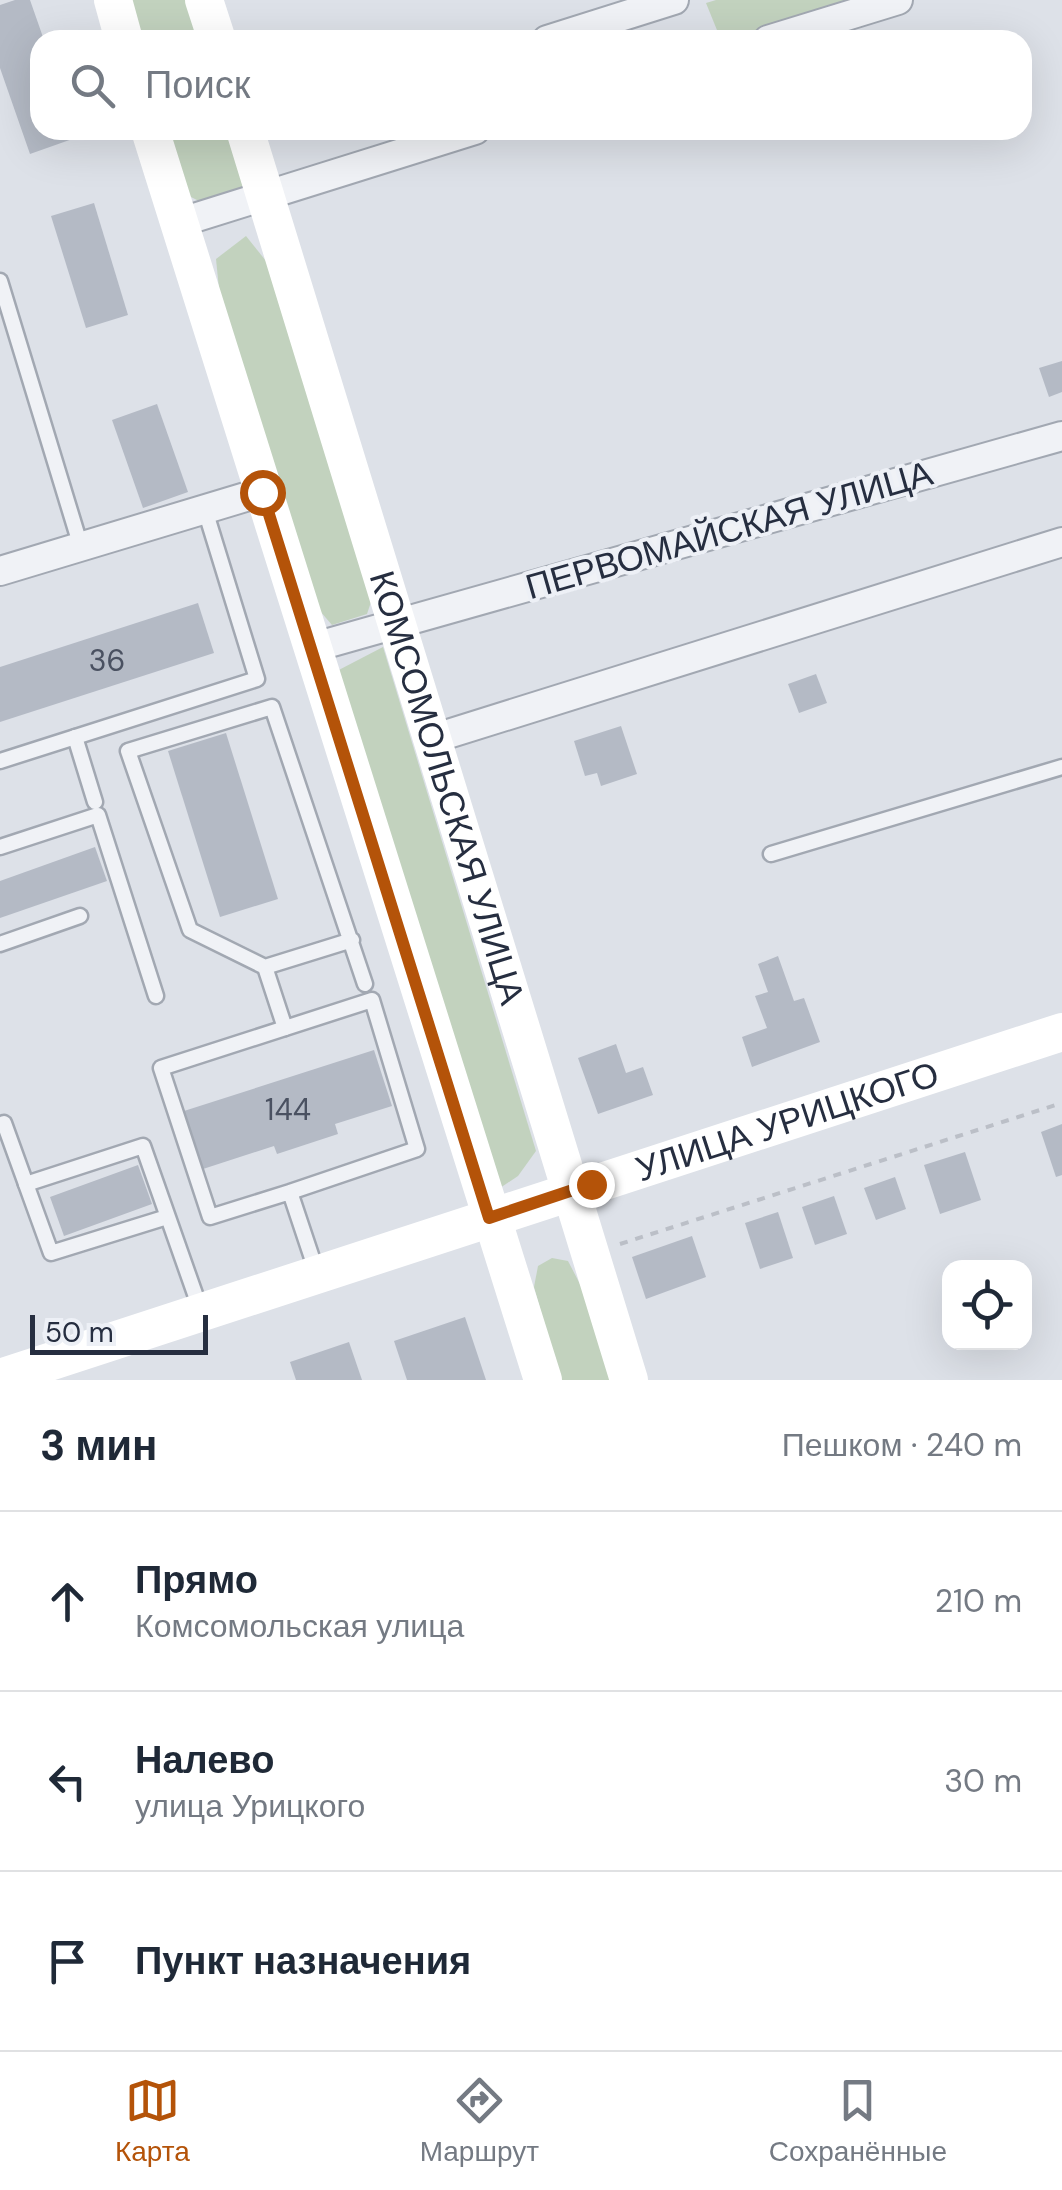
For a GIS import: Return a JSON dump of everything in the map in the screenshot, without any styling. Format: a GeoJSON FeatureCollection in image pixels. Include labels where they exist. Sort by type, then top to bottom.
{"type":"FeatureCollection","features":[{"type":"Feature","properties":{"kind":"street"},"geometry":{"type":"LineString","coordinates":[[113,0],[121,30]]}},
{"type":"Feature","properties":{"kind":"street"},"geometry":{"type":"LineString","coordinates":[[204,0],[214,30]]}},
{"type":"Feature","properties":{"kind":"street"},"geometry":{"type":"LineString","coordinates":[[579,30],[674,0]]}},
{"type":"Feature","properties":{"kind":"street"},"geometry":{"type":"LineString","coordinates":[[800,30],[898,0]]}},
{"type":"Feature","properties":{"kind":"street"},"geometry":{"type":"LineString","coordinates":[[153,140],[543,1380]]}},
{"type":"Feature","properties":{"kind":"street","name":"КОМСОМОЛЬСКАЯ УЛИЦА"},"geometry":{"type":"LineString","coordinates":[[253,140],[266,194],[629,1380]]}},
{"type":"Feature","properties":{"kind":"street"},"geometry":{"type":"LineString","coordinates":[[178,224],[442,140]]}},
{"type":"Feature","properties":{"kind":"street","name":"ПЕРВОМАЙСКАЯ УЛИЦА"},"geometry":{"type":"LineString","coordinates":[[311,648],[1062,436]]}},
{"type":"Feature","properties":{"kind":"street"},"geometry":{"type":"LineString","coordinates":[[0,571],[262,492]]}},
{"type":"Feature","properties":{"kind":"street"},"geometry":{"type":"LineString","coordinates":[[432,738],[1062,542]]}},
{"type":"Feature","properties":{"kind":"street","name":"УЛИЦА УРИЦКОГО"},"geometry":{"type":"LineString","coordinates":[[0,1378],[1062,1032]]}},
{"type":"Feature","properties":{"kind":"lane"},"geometry":{"type":"LineString","coordinates":[[0,281],[81,547]]}},
{"type":"Feature","properties":{"kind":"lane"},"geometry":{"type":"LineString","coordinates":[[0,761],[256,678],[204,510]]}},
{"type":"Feature","properties":{"kind":"lane"},"geometry":{"type":"LineString","coordinates":[[352,940],[266,967],[190,930],[128,751],[272,707],[352,940],[366,984]]}},
{"type":"Feature","properties":{"kind":"lane"},"geometry":{"type":"LineString","coordinates":[[76,737],[95,802]]}},
{"type":"Feature","properties":{"kind":"lane"},"geometry":{"type":"LineString","coordinates":[[771,854],[1062,767]]}},
{"type":"Feature","properties":{"kind":"lane"},"geometry":{"type":"LineString","coordinates":[[0,847],[98,814],[156,996]]}},
{"type":"Feature","properties":{"kind":"lane"},"geometry":{"type":"LineString","coordinates":[[0,944],[80,916]]}},
{"type":"Feature","properties":{"kind":"lane"},"geometry":{"type":"LineString","coordinates":[[266,967],[285,1028]]}},
{"type":"Feature","properties":{"kind":"lane"},"geometry":{"type":"LineString","coordinates":[[372,1000],[416,1149],[290,1192],[210,1216],[160,1068],[372,1000]]}},
{"type":"Feature","properties":{"kind":"lane"},"geometry":{"type":"LineString","coordinates":[[4,1122],[51,1254],[168,1216]]}},
{"type":"Feature","properties":{"kind":"lane"},"geometry":{"type":"LineString","coordinates":[[26,1184],[143,1146],[201,1312]]}},
{"type":"Feature","properties":{"kind":"lane"},"geometry":{"type":"LineString","coordinates":[[290,1192],[317,1274]]}},
{"type":"Feature","properties":{"kind":"path"},"geometry":{"type":"LineString","coordinates":[[612,1247],[1062,1103]]}},
{"type":"Feature","properties":{"kind":"green space"},"geometry":{"type":"Polygon","coordinates":[[[125,0],[190,0],[199,30],[134,30],[125,0]]]}},
{"type":"Feature","properties":{"kind":"green space"},"geometry":{"type":"Polygon","coordinates":[[[865,0],[764,30],[717,30],[706,3],[865,0]]]}},
{"type":"Feature","properties":{"kind":"green space"},"geometry":{"type":"Polygon","coordinates":[[[167,140],[235,140],[243,189],[203,203],[185,194],[167,140]]]}},
{"type":"Feature","properties":{"kind":"green space"},"geometry":{"type":"Polygon","coordinates":[[[246,236],[266,261],[371,602],[367,614],[332,625],[320,611],[219,289],[216,259],[246,236]]]}},
{"type":"Feature","properties":{"kind":"green space"},"geometry":{"type":"Polygon","coordinates":[[[383,647],[536,1151],[518,1176],[500,1188],[333,673],[383,647]]]}},
{"type":"Feature","properties":{"kind":"green space"},"geometry":{"type":"Polygon","coordinates":[[[552,1258],[568,1261],[582,1288],[612,1380],[560,1380],[534,1287],[538,1266],[552,1258]]]}},
{"type":"Feature","properties":{"kind":"building"},"geometry":{"type":"Polygon","coordinates":[[[30,0],[40,30],[30,30],[30,140],[70,140],[30,154],[0,68],[0,5],[30,0]]]}},
{"type":"Feature","properties":{"kind":"building"},"geometry":{"type":"Polygon","coordinates":[[[94,203],[128,315],[86,328],[51,216],[94,203]]]}},
{"type":"Feature","properties":{"kind":"building"},"geometry":{"type":"Polygon","coordinates":[[[1062,361],[1062,392],[1049,397],[1039,368],[1062,361]]]}},
{"type":"Feature","properties":{"kind":"building"},"geometry":{"type":"Polygon","coordinates":[[[157,404],[188,492],[143,508],[112,420],[157,404]]]}},
{"type":"Feature","properties":{"kind":"building"},"geometry":{"type":"Polygon","coordinates":[[[198,603],[214,653],[0,722],[0,667],[198,603]]]}},
{"type":"Feature","properties":{"kind":"building"},"geometry":{"type":"Polygon","coordinates":[[[816,674],[827,703],[799,713],[788,684],[816,674]]]}},
{"type":"Feature","properties":{"kind":"building"},"geometry":{"type":"Polygon","coordinates":[[[621,726],[637,774],[601,786],[597,773],[585,776],[574,741],[621,726]]]}},
{"type":"Feature","properties":{"kind":"building"},"geometry":{"type":"Polygon","coordinates":[[[226,733],[278,899],[220,917],[168,751],[226,733]]]}},
{"type":"Feature","properties":{"kind":"building"},"geometry":{"type":"Polygon","coordinates":[[[95,847],[107,881],[0,918],[0,881],[95,847]]]}},
{"type":"Feature","properties":{"kind":"building"},"geometry":{"type":"Polygon","coordinates":[[[778,956],[794,1001],[804,998],[820,1042],[752,1067],[742,1037],[767,1028],[755,996],[768,992],[758,964],[778,956]]]}},
{"type":"Feature","properties":{"kind":"building"},"geometry":{"type":"Polygon","coordinates":[[[616,1044],[626,1073],[643,1067],[653,1095],[598,1114],[578,1058],[616,1044]]]}},
{"type":"Feature","properties":{"kind":"building"},"geometry":{"type":"Polygon","coordinates":[[[374,1050],[392,1106],[335,1124],[338,1134],[277,1154],[274,1146],[203,1169],[184,1111],[374,1050]]]}},
{"type":"Feature","properties":{"kind":"building"},"geometry":{"type":"Polygon","coordinates":[[[1062,1124],[1062,1175],[1056,1177],[1041,1132],[1062,1124]]]}},
{"type":"Feature","properties":{"kind":"building"},"geometry":{"type":"Polygon","coordinates":[[[965,1152],[981,1200],[940,1214],[924,1165],[965,1152]]]}},
{"type":"Feature","properties":{"kind":"building"},"geometry":{"type":"Polygon","coordinates":[[[138,1165],[152,1204],[64,1236],[50,1197],[138,1165]]]}},
{"type":"Feature","properties":{"kind":"building"},"geometry":{"type":"Polygon","coordinates":[[[895,1177],[906,1209],[876,1220],[864,1188],[895,1177]]]}},
{"type":"Feature","properties":{"kind":"building"},"geometry":{"type":"Polygon","coordinates":[[[834,1196],[847,1234],[815,1245],[802,1207],[834,1196]]]}},
{"type":"Feature","properties":{"kind":"building"},"geometry":{"type":"Polygon","coordinates":[[[778,1212],[793,1258],[760,1269],[745,1223],[778,1212]]]}},
{"type":"Feature","properties":{"kind":"building"},"geometry":{"type":"Polygon","coordinates":[[[692,1236],[706,1277],[646,1299],[632,1257],[692,1236]]]}},
{"type":"Feature","properties":{"kind":"building"},"geometry":{"type":"Polygon","coordinates":[[[465,1317],[486,1380],[407,1380],[394,1341],[465,1317]]]}},
{"type":"Feature","properties":{"kind":"building"},"geometry":{"type":"Polygon","coordinates":[[[349,1342],[362,1380],[296,1380],[290,1362],[349,1342]]]}},
{"type":"Feature","properties":{"kind":"route"},"geometry":{"type":"LineString","coordinates":[[262,492],[489,1218],[591,1184]]}}]}
